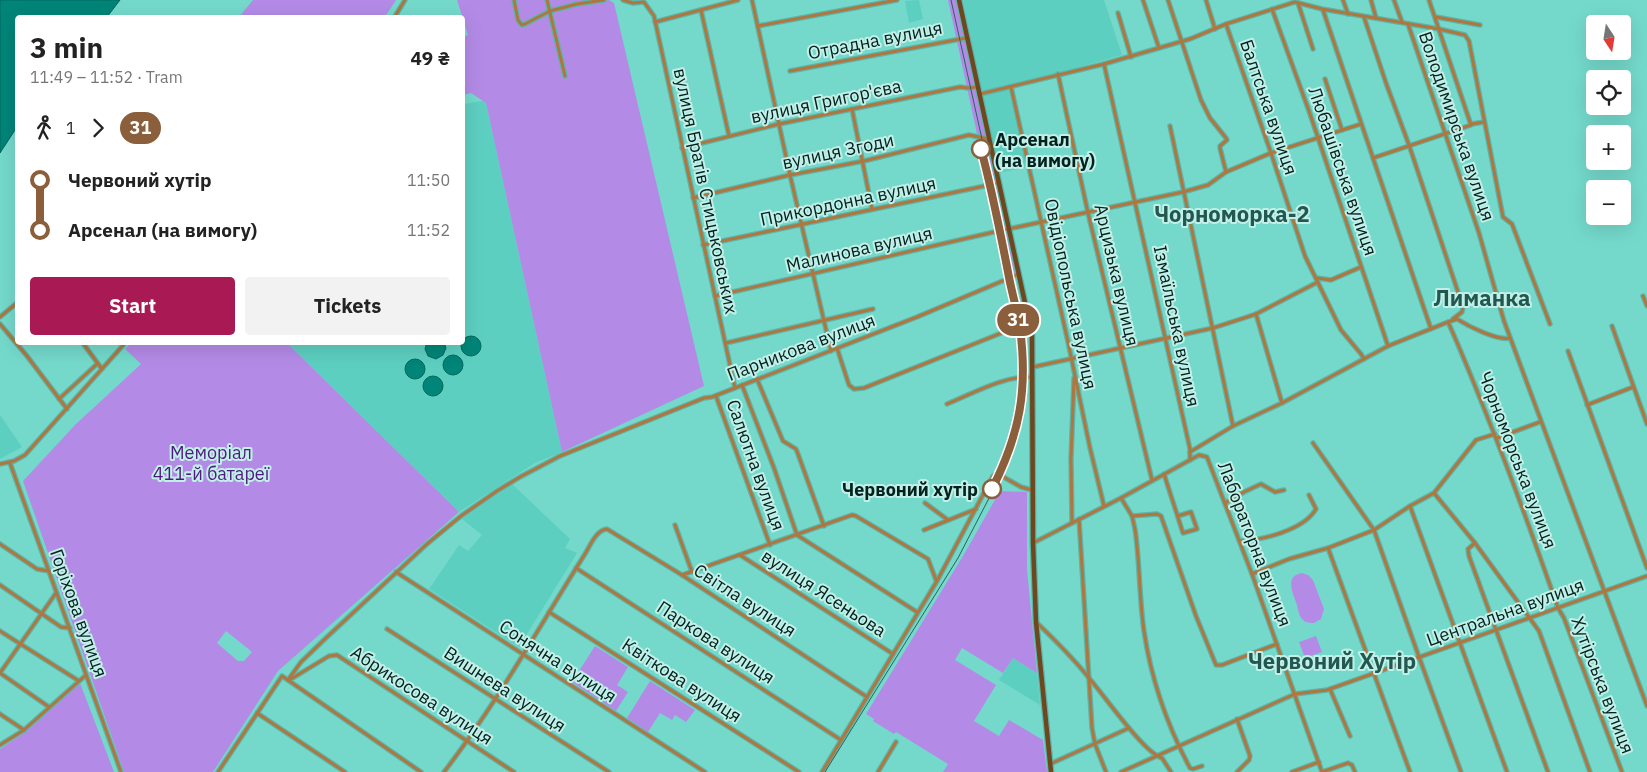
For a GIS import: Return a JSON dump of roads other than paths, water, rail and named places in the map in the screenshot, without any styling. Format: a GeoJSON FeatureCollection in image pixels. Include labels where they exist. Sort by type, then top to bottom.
{"type":"FeatureCollection","features":[{"type":"Feature","properties":{"kind":"main road"},"geometry":{"type":"LineString","coordinates":[[959,0],[1030,322],[1036,622],[1051,772]]}},
{"type":"Feature","properties":{"kind":"street"},"geometry":{"type":"LineString","coordinates":[[396,15],[405,0]]}},
{"type":"Feature","properties":{"kind":"street"},"geometry":{"type":"LineString","coordinates":[[514,0],[518,20],[522,25],[550,11],[604,0]]}},
{"type":"Feature","properties":{"kind":"street"},"geometry":{"type":"LineString","coordinates":[[547,0],[565,76]]}},
{"type":"Feature","properties":{"kind":"street","name":"вулиця Братів Стицьковських"},"geometry":{"type":"LineString","coordinates":[[622,0],[634,3],[644,2],[654,16],[735,388]]}},
{"type":"Feature","properties":{"kind":"street"},"geometry":{"type":"LineString","coordinates":[[655,22],[738,0]]}},
{"type":"Feature","properties":{"kind":"street"},"geometry":{"type":"LineString","coordinates":[[752,0],[831,351]]}},
{"type":"Feature","properties":{"kind":"street"},"geometry":{"type":"LineString","coordinates":[[758,26],[897,0]]}},
{"type":"Feature","properties":{"kind":"street"},"geometry":{"type":"LineString","coordinates":[[1143,0],[1159,48]]}},
{"type":"Feature","properties":{"kind":"street"},"geometry":{"type":"LineString","coordinates":[[1168,0],[1201,100],[1210,118],[1227,140],[1220,146],[1226,172]]}},
{"type":"Feature","properties":{"kind":"street"},"geometry":{"type":"LineString","coordinates":[[1206,0],[1215,29]]}},
{"type":"Feature","properties":{"kind":"street"},"geometry":{"type":"LineString","coordinates":[[1343,0],[1348,14]]}},
{"type":"Feature","properties":{"kind":"street"},"geometry":{"type":"LineString","coordinates":[[1371,0],[1376,18]]}},
{"type":"Feature","properties":{"kind":"street"},"geometry":{"type":"LineString","coordinates":[[1394,0],[1403,23]]}},
{"type":"Feature","properties":{"kind":"street"},"geometry":{"type":"LineString","coordinates":[[1374,158],[1471,125],[1429,0]]}},
{"type":"Feature","properties":{"kind":"street"},"geometry":{"type":"LineString","coordinates":[[979,95],[1132,57],[1272,9],[1286,2],[1298,2],[1322,9],[1465,35],[1468,39],[1504,217],[1512,224],[1550,324]]}},
{"type":"Feature","properties":{"kind":"street"},"geometry":{"type":"LineString","coordinates":[[1298,2],[1313,49]]}},
{"type":"Feature","properties":{"kind":"street","name":"Любашівська вулиця"},"geometry":{"type":"LineString","coordinates":[[1272,9],[1388,344]]}},
{"type":"Feature","properties":{"kind":"street"},"geometry":{"type":"LineString","coordinates":[[1322,9],[1431,329]]}},
{"type":"Feature","properties":{"kind":"street"},"geometry":{"type":"LineString","coordinates":[[701,10],[729,136]]}},
{"type":"Feature","properties":{"kind":"street"},"geometry":{"type":"LineString","coordinates":[[1118,13],[1132,57]]}},
{"type":"Feature","properties":{"kind":"street"},"geometry":{"type":"LineString","coordinates":[[1364,17],[1463,307],[1462,312],[1448,322]]}},
{"type":"Feature","properties":{"kind":"street"},"geometry":{"type":"LineString","coordinates":[[1436,17],[1480,25]]}},
{"type":"Feature","properties":{"kind":"street","name":"Балтська вулиця"},"geometry":{"type":"LineString","coordinates":[[1226,24],[1305,256],[1341,330],[1364,359]]}},
{"type":"Feature","properties":{"kind":"street","name":"Володимирська вулиця"},"geometry":{"type":"LineString","coordinates":[[1408,24],[1479,236],[1510,338],[1647,706]]}},
{"type":"Feature","properties":{"kind":"street","name":"Отрадна вулиця"},"geometry":{"type":"LineString","coordinates":[[790,70],[966,38]]}},
{"type":"Feature","properties":{"kind":"street","name":"Ізмаїльська вулиця"},"geometry":{"type":"LineString","coordinates":[[1104,64],[1166,337],[1190,452],[1190,460]]}},
{"type":"Feature","properties":{"kind":"street","name":"Арцизька вулиця"},"geometry":{"type":"LineString","coordinates":[[1058,74],[1088,213],[1152,480]]}},
{"type":"Feature","properties":{"kind":"street"},"geometry":{"type":"LineString","coordinates":[[1325,79],[1342,130]]}},
{"type":"Feature","properties":{"kind":"street","name":"вулиця Григор'єва"},"geometry":{"type":"LineString","coordinates":[[682,148],[779,124],[960,87],[977,87]]}},
{"type":"Feature","properties":{"kind":"street","name":"Овідіопольська вулиця"},"geometry":{"type":"LineString","coordinates":[[1011,87],[1104,506]]}},
{"type":"Feature","properties":{"kind":"street"},"geometry":{"type":"LineString","coordinates":[[852,109],[864,161],[872,209]]}},
{"type":"Feature","properties":{"kind":"street"},"geometry":{"type":"LineString","coordinates":[[1472,124],[1484,122]]}},
{"type":"Feature","properties":{"kind":"street","name":"Малинова вулиця"},"geometry":{"type":"LineString","coordinates":[[715,296],[1010,229],[1184,192],[1208,185],[1226,172],[1271,153],[1361,124]]}},
{"type":"Feature","properties":{"kind":"street"},"geometry":{"type":"LineString","coordinates":[[1170,126],[1233,426]]}},
{"type":"Feature","properties":{"kind":"street","name":"вулиця Згоди"},"geometry":{"type":"LineString","coordinates":[[694,198],[790,175],[864,161],[969,135],[989,139]]}},
{"type":"Feature","properties":{"kind":"street","name":"Прикордонна вулиця"},"geometry":{"type":"LineString","coordinates":[[703,245],[999,183]]}},
{"type":"Feature","properties":{"kind":"street"},"geometry":{"type":"LineString","coordinates":[[1032,367],[1212,328],[1256,314],[1317,280],[1328,281],[1361,267]]}},
{"type":"Feature","properties":{"kind":"street","name":"Парникова вулиця"},"geometry":{"type":"LineString","coordinates":[[288,680],[301,662],[396,572],[461,516],[520,477],[552,460],[592,443],[704,398],[716,396],[831,351],[1019,274]]}},
{"type":"Feature","properties":{"kind":"street"},"geometry":{"type":"LineString","coordinates":[[1643,296],[1647,306]]}},
{"type":"Feature","properties":{"kind":"street"},"geometry":{"type":"LineString","coordinates":[[0,317],[15,304]]}},
{"type":"Feature","properties":{"kind":"street"},"geometry":{"type":"LineString","coordinates":[[726,343],[873,309]]}},
{"type":"Feature","properties":{"kind":"street"},"geometry":{"type":"LineString","coordinates":[[1256,314],[1282,403]]}},
{"type":"Feature","properties":{"kind":"street"},"geometry":{"type":"LineString","coordinates":[[1190,452],[1233,426],[1282,403],[1388,344],[1448,322],[1457,319],[1466,325],[1502,338],[1510,338]]}},
{"type":"Feature","properties":{"kind":"street"},"geometry":{"type":"LineString","coordinates":[[838,348],[849,385],[854,389],[864,388],[1030,322]]}},
{"type":"Feature","properties":{"kind":"street","name":"Чорноморська вулиця"},"geometry":{"type":"LineString","coordinates":[[1448,322],[1496,436],[1558,608]]}},
{"type":"Feature","properties":{"kind":"street"},"geometry":{"type":"LineString","coordinates":[[0,324],[15,342]]}},
{"type":"Feature","properties":{"kind":"street"},"geometry":{"type":"LineString","coordinates":[[1612,326],[1647,424]]}},
{"type":"Feature","properties":{"kind":"street"},"geometry":{"type":"LineString","coordinates":[[18,345],[67,409]]}},
{"type":"Feature","properties":{"kind":"street"},"geometry":{"type":"LineString","coordinates":[[84,345],[102,369]]}},
{"type":"Feature","properties":{"kind":"street"},"geometry":{"type":"LineString","coordinates":[[0,464],[10,463],[25,455],[123,345]]}},
{"type":"Feature","properties":{"kind":"street"},"geometry":{"type":"LineString","coordinates":[[1568,351],[1647,568]]}},
{"type":"Feature","properties":{"kind":"street"},"geometry":{"type":"LineString","coordinates":[[59,399],[97,364]]}},
{"type":"Feature","properties":{"kind":"street"},"geometry":{"type":"LineString","coordinates":[[1072,523],[1071,459],[1074,372]]}},
{"type":"Feature","properties":{"kind":"street"},"geometry":{"type":"LineString","coordinates":[[947,404],[1008,380],[1032,377]]}},
{"type":"Feature","properties":{"kind":"street"},"geometry":{"type":"LineString","coordinates":[[757,379],[783,441],[796,449],[824,526]]}},
{"type":"Feature","properties":{"kind":"street"},"geometry":{"type":"LineString","coordinates":[[742,385],[798,535],[918,612]]}},
{"type":"Feature","properties":{"kind":"street"},"geometry":{"type":"LineString","coordinates":[[1587,405],[1633,386]]}},
{"type":"Feature","properties":{"kind":"street","name":"Салютна вулиця"},"geometry":{"type":"LineString","coordinates":[[716,396],[770,545]]}},
{"type":"Feature","properties":{"kind":"street"},"geometry":{"type":"LineString","coordinates":[[1252,574],[1289,559],[1328,548],[1374,530],[1410,506],[1434,493],[1476,440],[1496,436],[1540,422]]}},
{"type":"Feature","properties":{"kind":"street"},"geometry":{"type":"LineString","coordinates":[[1313,443],[1374,530],[1461,772]]}},
{"type":"Feature","properties":{"kind":"street","name":"Лабораторна вулиця"},"geometry":{"type":"LineString","coordinates":[[1190,460],[1199,455],[1205,456],[1208,460],[1240,541],[1322,772]]}},
{"type":"Feature","properties":{"kind":"street"},"geometry":{"type":"LineString","coordinates":[[1033,542],[1121,498],[1190,460]]}},
{"type":"Feature","properties":{"kind":"street","name":"Горіхова вулиця"},"geometry":{"type":"LineString","coordinates":[[10,463],[120,772]]}},
{"type":"Feature","properties":{"kind":"street"},"geometry":{"type":"LineString","coordinates":[[822,772],[937,581],[996,474],[1021,487],[1032,490]]}},
{"type":"Feature","properties":{"kind":"street"},"geometry":{"type":"LineString","coordinates":[[1164,474],[1183,533],[1197,529],[1191,512],[1178,516]]}},
{"type":"Feature","properties":{"kind":"street"},"geometry":{"type":"LineString","coordinates":[[1225,503],[1261,484],[1275,492],[1284,490]]}},
{"type":"Feature","properties":{"kind":"street"},"geometry":{"type":"LineString","coordinates":[[1434,493],[1475,543],[1539,631],[1590,772]]}},
{"type":"Feature","properties":{"kind":"street"},"geometry":{"type":"LineString","coordinates":[[1240,541],[1262,539],[1306,520],[1316,509],[1309,495]]}},
{"type":"Feature","properties":{"kind":"street"},"geometry":{"type":"LineString","coordinates":[[1121,498],[1132,516],[1136,537],[1144,631],[1157,685],[1178,746],[1190,768],[1202,766]]}},
{"type":"Feature","properties":{"kind":"street"},"geometry":{"type":"LineString","coordinates":[[925,503],[948,520]]}},
{"type":"Feature","properties":{"kind":"street"},"geometry":{"type":"LineString","coordinates":[[1410,506],[1507,772]]}},
{"type":"Feature","properties":{"kind":"street"},"geometry":{"type":"LineString","coordinates":[[924,530],[976,509]]}},
{"type":"Feature","properties":{"kind":"street"},"geometry":{"type":"LineString","coordinates":[[1132,516],[1157,514],[1161,516],[1214,663],[1218,666],[1222,665],[1277,644]]}},
{"type":"Feature","properties":{"kind":"street"},"geometry":{"type":"LineString","coordinates":[[682,575],[848,516],[856,516],[928,559],[937,581]]}},
{"type":"Feature","properties":{"kind":"street"},"geometry":{"type":"LineString","coordinates":[[1079,519],[1092,728],[1095,744],[1106,772]]}},
{"type":"Feature","properties":{"kind":"street"},"geometry":{"type":"LineString","coordinates":[[675,525],[692,572]]}},
{"type":"Feature","properties":{"kind":"street","name":"Світла вулиця"},"geometry":{"type":"LineString","coordinates":[[576,568],[599,532],[606,529],[682,575],[867,697]]}},
{"type":"Feature","properties":{"kind":"street"},"geometry":{"type":"LineString","coordinates":[[1475,543],[1470,546],[1468,553],[1548,772]]}},
{"type":"Feature","properties":{"kind":"street"},"geometry":{"type":"LineString","coordinates":[[0,544],[38,569],[49,571]]}},
{"type":"Feature","properties":{"kind":"street"},"geometry":{"type":"LineString","coordinates":[[1328,548],[1410,772]]}},
{"type":"Feature","properties":{"kind":"street","name":"вулиця Ясеньова"},"geometry":{"type":"LineString","coordinates":[[740,555],[893,654]]}},
{"type":"Feature","properties":{"kind":"street"},"geometry":{"type":"LineString","coordinates":[[444,772],[495,700],[576,568]]}},
{"type":"Feature","properties":{"kind":"street","name":"Паркова вулиця"},"geometry":{"type":"LineString","coordinates":[[576,568],[841,740]]}},
{"type":"Feature","properties":{"kind":"street","name":"Сонячна вулиця"},"geometry":{"type":"LineString","coordinates":[[396,572],[705,772]]}},
{"type":"Feature","properties":{"kind":"street","name":"Центральна вулиця"},"geometry":{"type":"LineString","coordinates":[[1121,772],[1295,694],[1308,694],[1330,688],[1460,644],[1647,576]]}},
{"type":"Feature","properties":{"kind":"street"},"geometry":{"type":"LineString","coordinates":[[0,585],[63,628],[70,628]]}},
{"type":"Feature","properties":{"kind":"street"},"geometry":{"type":"LineString","coordinates":[[49,706],[0,673],[56,593]]}},
{"type":"Feature","properties":{"kind":"street","name":"Хутірська вулиця"},"geometry":{"type":"LineString","coordinates":[[1558,608],[1564,618],[1622,772]]}},
{"type":"Feature","properties":{"kind":"street","name":"Квіткова вулиця"},"geometry":{"type":"LineString","coordinates":[[549,612],[799,772]]}},
{"type":"Feature","properties":{"kind":"street"},"geometry":{"type":"LineString","coordinates":[[1036,622],[1065,650],[1129,728],[1156,756],[1162,758],[1171,772]]}},
{"type":"Feature","properties":{"kind":"street","name":"Вишнева вулиця"},"geometry":{"type":"LineString","coordinates":[[387,629],[608,772]]}},
{"type":"Feature","properties":{"kind":"street"},"geometry":{"type":"LineString","coordinates":[[0,631],[78,681]]}},
{"type":"Feature","properties":{"kind":"street","name":"Абрикосова вулиця"},"geometry":{"type":"LineString","coordinates":[[288,680],[334,654],[514,772]]}},
{"type":"Feature","properties":{"kind":"street"},"geometry":{"type":"LineString","coordinates":[[0,745],[24,730],[86,675]]}},
{"type":"Feature","properties":{"kind":"street"},"geometry":{"type":"LineString","coordinates":[[218,772],[282,676],[421,772]]}},
{"type":"Feature","properties":{"kind":"street"},"geometry":{"type":"LineString","coordinates":[[1330,688],[1350,736]]}},
{"type":"Feature","properties":{"kind":"street"},"geometry":{"type":"LineString","coordinates":[[257,713],[345,772]]}},
{"type":"Feature","properties":{"kind":"street"},"geometry":{"type":"LineString","coordinates":[[0,714],[24,730]]}},
{"type":"Feature","properties":{"kind":"street"},"geometry":{"type":"LineString","coordinates":[[1237,719],[1250,756],[1249,760],[1237,772]]}},
{"type":"Feature","properties":{"kind":"street"},"geometry":{"type":"LineString","coordinates":[[1050,764],[1129,728]]}},
{"type":"Feature","properties":{"kind":"street"},"geometry":{"type":"LineString","coordinates":[[878,772],[896,742]]}},
{"type":"Feature","properties":{"kind":"street"},"geometry":{"type":"LineString","coordinates":[[1292,772],[1319,762]]}},
{"type":"Feature","properties":{"kind":"street"},"geometry":{"type":"LineString","coordinates":[[1322,772],[1348,763],[1352,765],[1356,772]]}},
{"type":"Feature","properties":{"kind":"tram line"},"geometry":{"type":"LineString","coordinates":[[825,772],[958,558],[1001,475],[1020,423],[1025,377],[1021,325],[951,0]]}},
{"type":"Feature","properties":{"kind":"tram line","name":"31"},"geometry":{"type":"LineString","coordinates":[[981,149],[1020,326],[1023,377],[1016,434],[992,489]]}},
{"type":"Feature","properties":{"kind":"place","name":"Арсенал (на вимогу)"},"geometry":{"type":"Point","coordinates":[981,149]}},
{"type":"Feature","properties":{"kind":"place","name":"Червоний хутір"},"geometry":{"type":"Point","coordinates":[992,489]}},
{"type":"Feature","properties":{"kind":"district","name":"Чорноморка-2"},"geometry":{"type":"Point","coordinates":[1232,213]}},
{"type":"Feature","properties":{"kind":"district","name":"Лиманка"},"geometry":{"type":"Point","coordinates":[1482,297]}},
{"type":"Feature","properties":{"kind":"district","name":"Червоний Хутір"},"geometry":{"type":"Point","coordinates":[1332,660]}},
{"type":"Feature","properties":{"kind":"park label","name":"Меморіал 411-й батареї"},"geometry":{"type":"Point","coordinates":[211,462]}}]}
